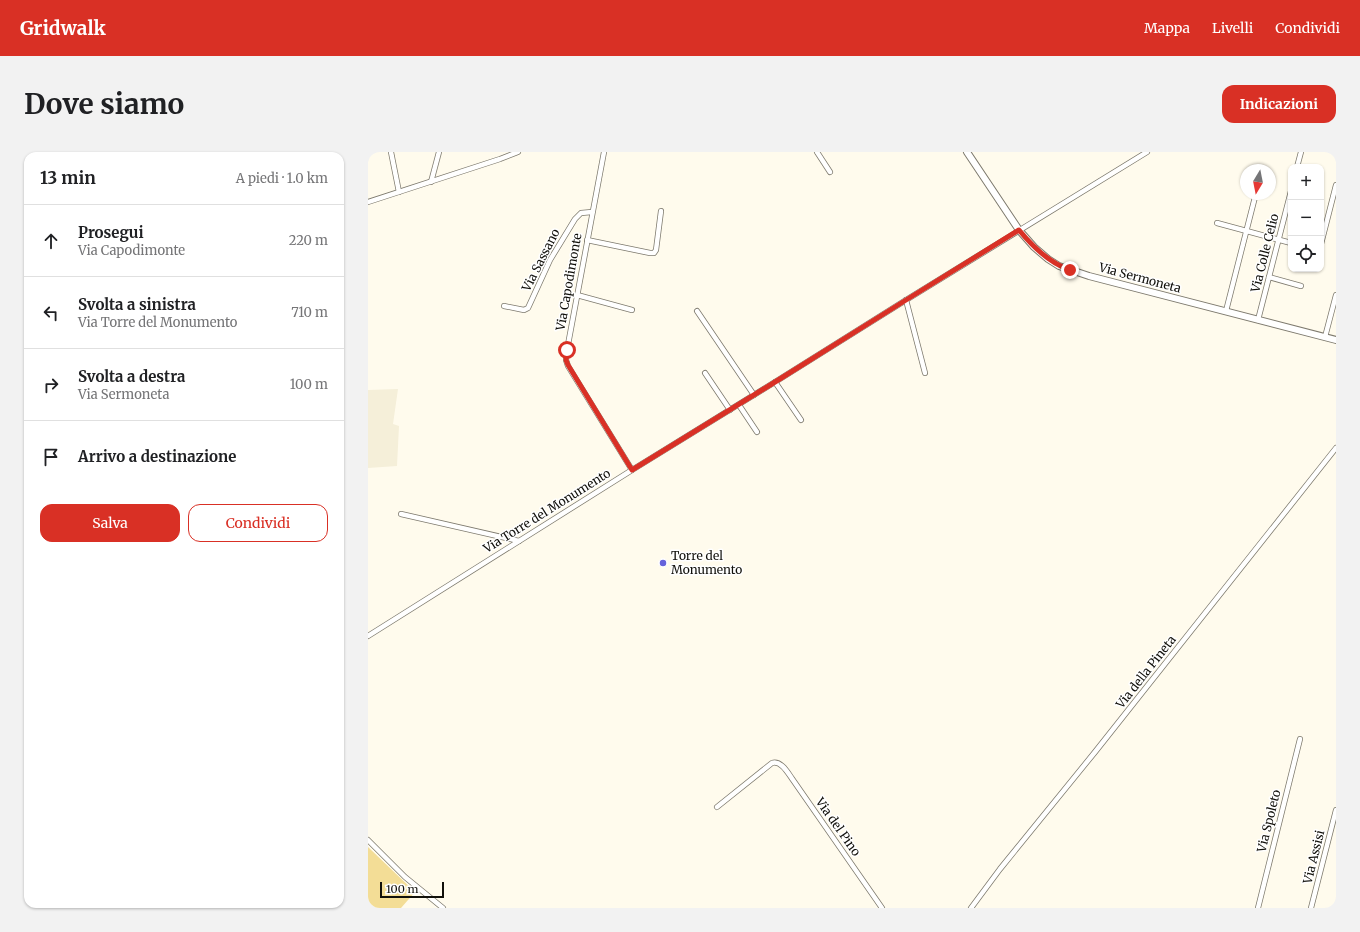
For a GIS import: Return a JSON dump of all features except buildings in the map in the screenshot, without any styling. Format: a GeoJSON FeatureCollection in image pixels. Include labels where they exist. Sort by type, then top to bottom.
{"type":"FeatureCollection","features":[{"type":"Feature","properties":{"kind":"street"},"geometry":{"type":"LineString","coordinates":[[391,152],[399,192]]}},
{"type":"Feature","properties":{"kind":"street"},"geometry":{"type":"LineString","coordinates":[[431,182],[439,152]]}},
{"type":"Feature","properties":{"kind":"street"},"geometry":{"type":"LineString","coordinates":[[368,202],[518,152]]}},
{"type":"Feature","properties":{"kind":"street","name":"Via Capodimonte"},"geometry":{"type":"LineString","coordinates":[[604,152],[567,350],[567,363],[632,470]]}},
{"type":"Feature","properties":{"kind":"street"},"geometry":{"type":"LineString","coordinates":[[817,152],[830,172]]}},
{"type":"Feature","properties":{"kind":"street","name":"Via Sermoneta"},"geometry":{"type":"LineString","coordinates":[[967,152],[1019,230],[1041,254],[1063,268],[1336,340]]}},
{"type":"Feature","properties":{"kind":"street","name":"Via Torre del Monumento"},"geometry":{"type":"LineString","coordinates":[[368,636],[632,470],[1147,152]]}},
{"type":"Feature","properties":{"kind":"street"},"geometry":{"type":"LineString","coordinates":[[1298,164],[1301,152]]}},
{"type":"Feature","properties":{"kind":"street"},"geometry":{"type":"LineString","coordinates":[[1323,236],[1336,185]]}},
{"type":"Feature","properties":{"kind":"street"},"geometry":{"type":"LineString","coordinates":[[1226,311],[1255,200]]}},
{"type":"Feature","properties":{"kind":"street","name":"Via Colle Celio"},"geometry":{"type":"LineString","coordinates":[[1258,320],[1289,200]]}},
{"type":"Feature","properties":{"kind":"street"},"geometry":{"type":"LineString","coordinates":[[587,240],[654,253],[656,250],[661,211]]}},
{"type":"Feature","properties":{"kind":"street","name":"Via Sassano"},"geometry":{"type":"LineString","coordinates":[[504,306],[524,310],[528,308],[550,260],[575,219],[581,213],[592,212]]}},
{"type":"Feature","properties":{"kind":"street"},"geometry":{"type":"LineString","coordinates":[[1217,223],[1288,242]]}},
{"type":"Feature","properties":{"kind":"street"},"geometry":{"type":"LineString","coordinates":[[1269,277],[1301,286]]}},
{"type":"Feature","properties":{"kind":"street"},"geometry":{"type":"LineString","coordinates":[[577,295],[632,310]]}},
{"type":"Feature","properties":{"kind":"street"},"geometry":{"type":"LineString","coordinates":[[1325,337],[1336,295]]}},
{"type":"Feature","properties":{"kind":"street"},"geometry":{"type":"LineString","coordinates":[[906,300],[925,373]]}},
{"type":"Feature","properties":{"kind":"street"},"geometry":{"type":"LineString","coordinates":[[697,311],[754,396]]}},
{"type":"Feature","properties":{"kind":"street"},"geometry":{"type":"LineString","coordinates":[[705,373],[730,410]]}},
{"type":"Feature","properties":{"kind":"street"},"geometry":{"type":"LineString","coordinates":[[775,382],[801,420]]}},
{"type":"Feature","properties":{"kind":"street"},"geometry":{"type":"LineString","coordinates":[[739,405],[757,432]]}},
{"type":"Feature","properties":{"kind":"street","name":"Via della Pineta"},"geometry":{"type":"LineString","coordinates":[[970,908],[1336,448]]}},
{"type":"Feature","properties":{"kind":"street"},"geometry":{"type":"LineString","coordinates":[[401,514],[519,541]]}},
{"type":"Feature","properties":{"kind":"street","name":"Via Spoleto"},"geometry":{"type":"LineString","coordinates":[[1258,908],[1300,739]]}},
{"type":"Feature","properties":{"kind":"street","name":"Via del Pino"},"geometry":{"type":"LineString","coordinates":[[717,807],[774,762],[782,766],[882,908]]}},
{"type":"Feature","properties":{"kind":"street","name":"Via Assisi"},"geometry":{"type":"LineString","coordinates":[[1311,908],[1336,810]]}},
{"type":"Feature","properties":{"kind":"street"},"geometry":{"type":"LineString","coordinates":[[368,840],[407,880],[443,908]]}},
{"type":"Feature","properties":{"kind":"shaded area"},"geometry":{"type":"Polygon","coordinates":[[[398,389],[393,424],[399,426],[397,466],[368,468],[368,390],[398,389]]]}},
{"type":"Feature","properties":{"kind":"shaded area"},"geometry":{"type":"Polygon","coordinates":[[[368,847],[415,892],[401,908],[368,908],[368,847]]]}},
{"type":"Feature","properties":{"kind":"place","name":"Torre del Monumento"},"geometry":{"type":"Point","coordinates":[663,563]}},
{"type":"Feature","properties":{"kind":"route"},"geometry":{"type":"LineString","coordinates":[[567,350],[566,360],[568,365],[632,470],[1019,230],[1044,256],[1057,265],[1070,270]]}}]}
